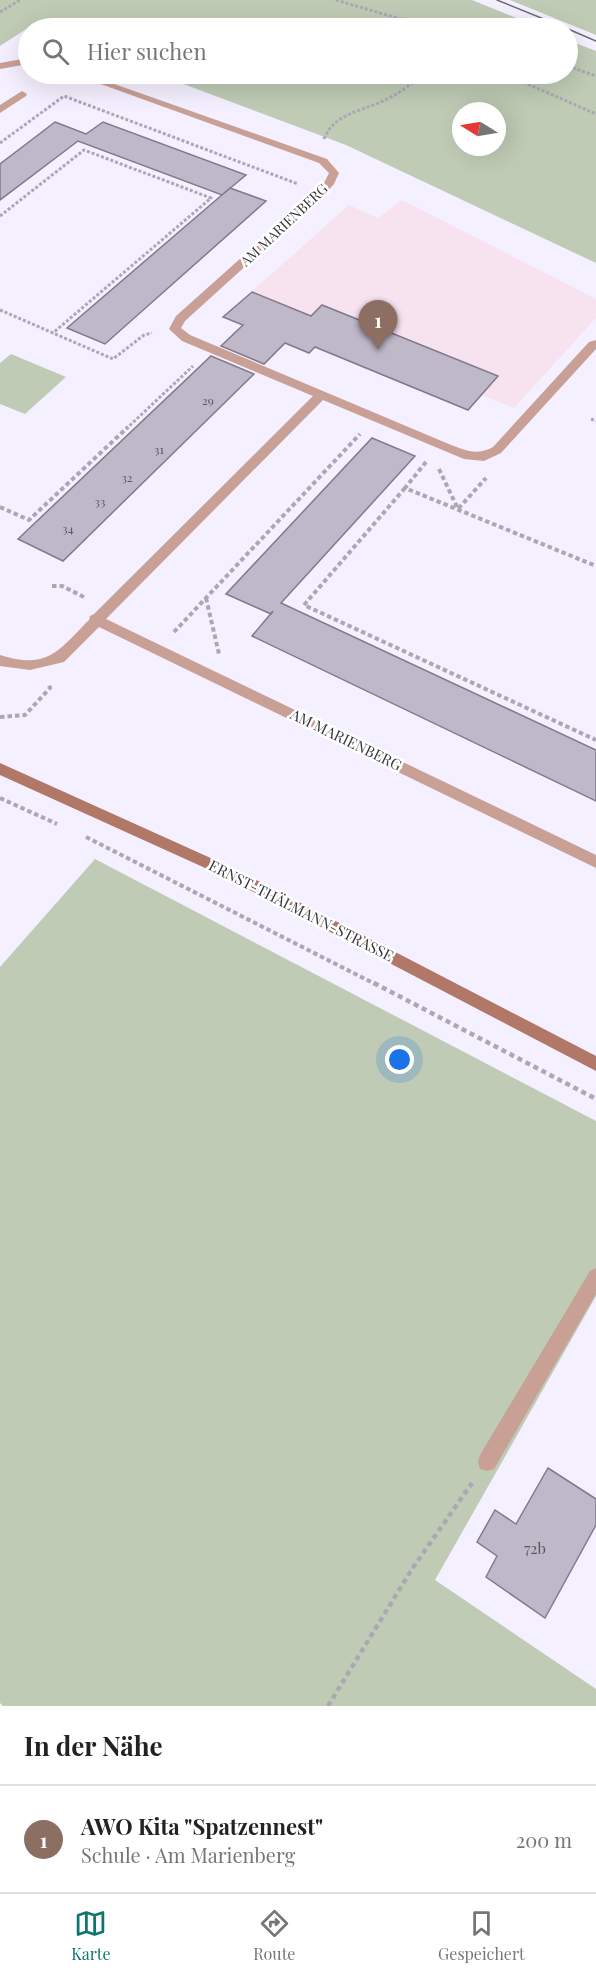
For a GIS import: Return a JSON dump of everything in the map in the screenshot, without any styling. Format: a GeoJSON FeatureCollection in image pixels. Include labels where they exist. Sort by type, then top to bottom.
{"type":"FeatureCollection","features":[{"type":"Feature","properties":{"kind":"main road","name":"ERNST-THÄLMANN-STRASSE"},"geometry":{"type":"LineString","coordinates":[[0,769],[230,873],[596,1064]]}},
{"type":"Feature","properties":{"kind":"street"},"geometry":{"type":"LineString","coordinates":[[0,66],[18,63]]}},
{"type":"Feature","properties":{"kind":"street","name":"AM MARIENBERG"},"geometry":{"type":"LineString","coordinates":[[106,84],[323,161],[334,173],[329,184],[321,192],[180,319],[175,329]]}},
{"type":"Feature","properties":{"kind":"street"},"geometry":{"type":"LineString","coordinates":[[0,110],[22,94]]}},
{"type":"Feature","properties":{"kind":"street"},"geometry":{"type":"LineString","coordinates":[[175,329],[186,338],[374,418],[436,450],[484,458],[497,450],[592,345],[596,344]]}},
{"type":"Feature","properties":{"kind":"street"},"geometry":{"type":"LineString","coordinates":[[0,660],[21,666],[42,665],[58,658],[321,395]]}},
{"type":"Feature","properties":{"kind":"street","name":"AM MARIENBERG"},"geometry":{"type":"LineString","coordinates":[[95,619],[596,862]]}},
{"type":"Feature","properties":{"kind":"street"},"geometry":{"type":"LineString","coordinates":[[487,1462],[596,1278]]}},
{"type":"Feature","properties":{"kind":"path"},"geometry":{"type":"LineString","coordinates":[[0,12],[20,0]]}},
{"type":"Feature","properties":{"kind":"path"},"geometry":{"type":"LineString","coordinates":[[336,0],[397,18]]}},
{"type":"Feature","properties":{"kind":"path"},"geometry":{"type":"LineString","coordinates":[[578,70],[596,76]]}},
{"type":"Feature","properties":{"kind":"path"},"geometry":{"type":"LineString","coordinates":[[323,161],[325,135],[332,125],[348,115],[386,99],[409,84]]}},
{"type":"Feature","properties":{"kind":"path"},"geometry":{"type":"LineString","coordinates":[[528,84],[596,114]]}},
{"type":"Feature","properties":{"kind":"path"},"geometry":{"type":"LineString","coordinates":[[0,143],[64,96],[321,192]]}},
{"type":"Feature","properties":{"kind":"path"},"geometry":{"type":"LineString","coordinates":[[0,216],[84,150],[211,198],[53,333]]}},
{"type":"Feature","properties":{"kind":"path"},"geometry":{"type":"LineString","coordinates":[[0,310],[113,359],[144,335],[175,329]]}},
{"type":"Feature","properties":{"kind":"path"},"geometry":{"type":"LineString","coordinates":[[0,507],[28,520],[211,349]]}},
{"type":"Feature","properties":{"kind":"path"},"geometry":{"type":"LineString","coordinates":[[158,649],[374,418]]}},
{"type":"Feature","properties":{"kind":"path"},"geometry":{"type":"LineString","coordinates":[[591,419],[596,421]]}},
{"type":"Feature","properties":{"kind":"path"},"geometry":{"type":"LineString","coordinates":[[436,450],[458,509]]}},
{"type":"Feature","properties":{"kind":"path"},"geometry":{"type":"LineString","coordinates":[[436,450],[304,605],[596,740]]}},
{"type":"Feature","properties":{"kind":"path"},"geometry":{"type":"LineString","coordinates":[[458,509],[487,477],[484,458]]}},
{"type":"Feature","properties":{"kind":"path"},"geometry":{"type":"LineString","coordinates":[[405,488],[596,566]]}},
{"type":"Feature","properties":{"kind":"path"},"geometry":{"type":"LineString","coordinates":[[52,586],[62,586],[106,608]]}},
{"type":"Feature","properties":{"kind":"path"},"geometry":{"type":"LineString","coordinates":[[206,598],[222,663]]}},
{"type":"Feature","properties":{"kind":"path"},"geometry":{"type":"LineString","coordinates":[[0,717],[25,715],[50,688],[42,665]]}},
{"type":"Feature","properties":{"kind":"path"},"geometry":{"type":"LineString","coordinates":[[0,798],[64,827]]}},
{"type":"Feature","properties":{"kind":"path"},"geometry":{"type":"LineString","coordinates":[[85,836],[326,958],[596,1099]]}},
{"type":"Feature","properties":{"kind":"path"},"geometry":{"type":"LineString","coordinates":[[328,1706],[412,1569],[487,1462]]}},
{"type":"Feature","properties":{"kind":"shaded area"},"geometry":{"type":"Polygon","coordinates":[[[402,200],[596,299],[596,318],[514,408],[482,395],[468,410],[315,347],[309,353],[223,317],[349,205],[378,218],[402,200]]]}},
{"type":"Feature","properties":{"kind":"green space"},"geometry":{"type":"Polygon","coordinates":[[[0,0],[472,0],[516,18],[18,18],[18,34],[0,46],[0,0]]]}},
{"type":"Feature","properties":{"kind":"green space"},"geometry":{"type":"Polygon","coordinates":[[[510,0],[596,0],[596,35],[578,28],[578,18],[554,18],[510,0]]]}},
{"type":"Feature","properties":{"kind":"green space"},"geometry":{"type":"Polygon","coordinates":[[[578,44],[596,51],[596,263],[346,145],[184,84],[578,84],[578,44]]]}},
{"type":"Feature","properties":{"kind":"green space"},"geometry":{"type":"Polygon","coordinates":[[[11,354],[66,377],[25,414],[0,404],[0,363],[11,354]]]}},
{"type":"Feature","properties":{"kind":"green space"},"geometry":{"type":"Polygon","coordinates":[[[95,859],[596,1121],[596,1296],[435,1580],[596,1689],[596,1706],[3,1706],[0,1703],[0,967],[95,859]]]}},
{"type":"Feature","properties":{"kind":"building"},"geometry":{"type":"Polygon","coordinates":[[[55,122],[86,134],[103,122],[246,175],[222,195],[78,141],[0,200],[0,164],[55,122]]]}},
{"type":"Feature","properties":{"kind":"building"},"geometry":{"type":"Polygon","coordinates":[[[230,188],[266,201],[105,344],[67,328],[230,188]]]}},
{"type":"Feature","properties":{"kind":"building"},"geometry":{"type":"Polygon","coordinates":[[[252,292],[311,316],[322,305],[498,376],[468,410],[315,347],[309,353],[285,343],[264,364],[221,346],[243,325],[223,317],[252,292]]]}},
{"type":"Feature","properties":{"kind":"building"},"geometry":{"type":"Polygon","coordinates":[[[211,356],[254,374],[63,561],[18,539],[211,356]]]}},
{"type":"Feature","properties":{"kind":"building"},"geometry":{"type":"Polygon","coordinates":[[[372,438],[415,456],[281,603],[596,750],[596,801],[252,636],[271,614],[226,594],[372,438]]]}},
{"type":"Feature","properties":{"kind":"building"},"geometry":{"type":"Polygon","coordinates":[[[548,1468],[596,1499],[596,1525],[545,1618],[486,1577],[497,1556],[477,1542],[495,1510],[516,1524],[548,1468]]]}},
{"type":"Feature","properties":{"kind":"tram line"},"geometry":{"type":"LineString","coordinates":[[497,0],[541,18]]}},
{"type":"Feature","properties":{"kind":"tram line"},"geometry":{"type":"LineString","coordinates":[[578,33],[596,41]]}},
{"type":"Feature","properties":{"kind":"place","name":"AWO Kita \"Spatzennest\""},"geometry":{"type":"Point","coordinates":[378,350]}}]}
